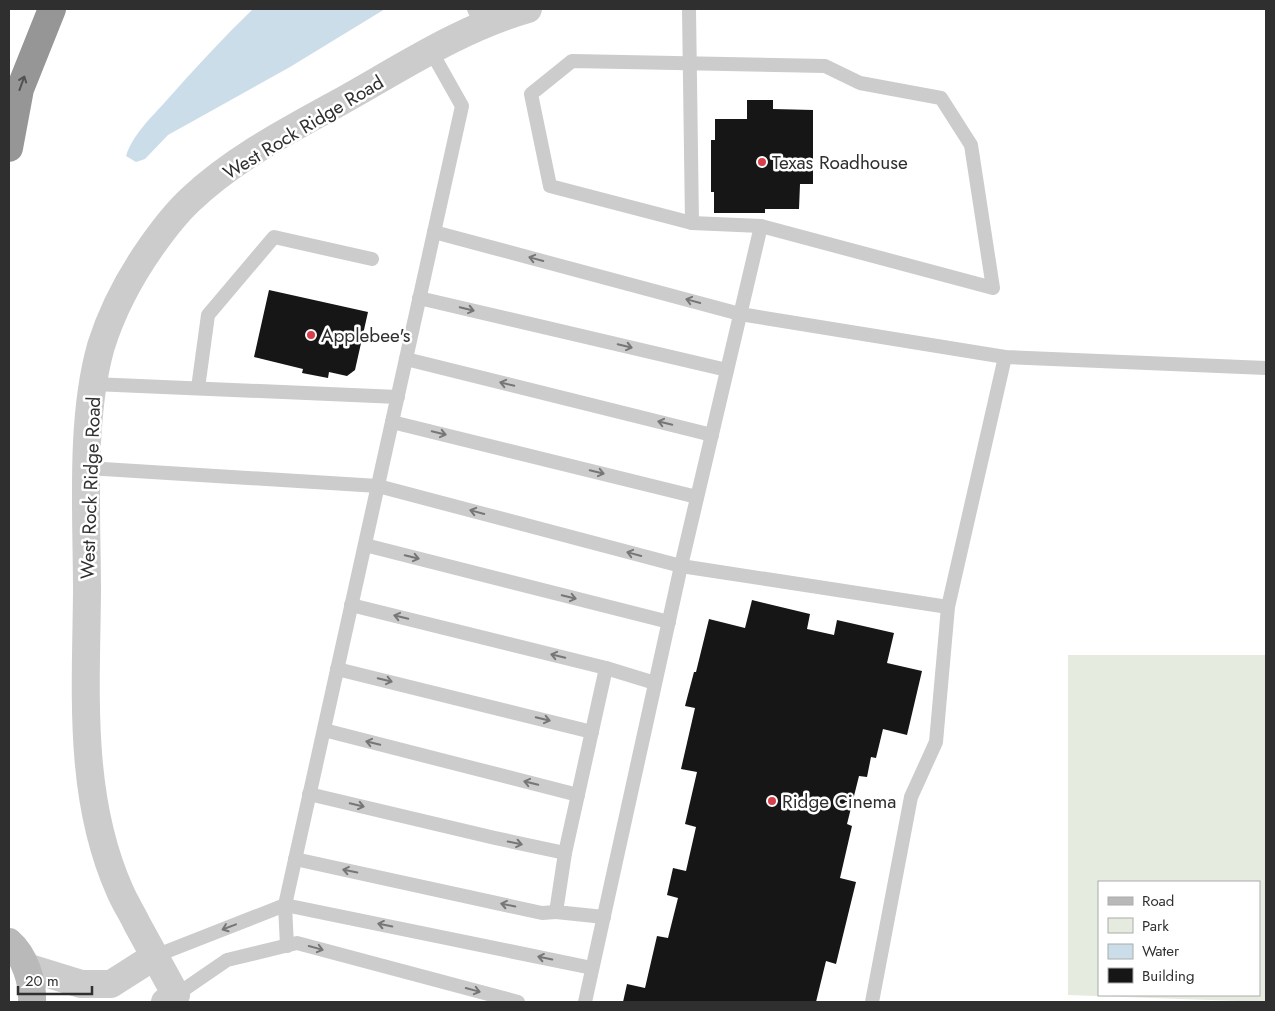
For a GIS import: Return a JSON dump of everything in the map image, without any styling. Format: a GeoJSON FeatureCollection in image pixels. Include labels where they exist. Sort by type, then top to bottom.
{"type":"FeatureCollection","features":[{"type":"Feature","properties":{"kind":"highway"},"geometry":{"type":"LineString","coordinates":[[9,148],[20,89],[52,9]]}},
{"type":"Feature","properties":{"kind":"main road"},"geometry":{"type":"LineString","coordinates":[[14,948],[32,991],[32,1002]]}},
{"type":"Feature","properties":{"kind":"street","name":"West Rock Ridge Road"},"geometry":{"type":"LineString","coordinates":[[174,1000],[155,956],[120,892],[102,841],[92,798],[86,736],[87,445],[94,384],[101,346],[115,309],[137,267],[164,228],[191,199],[236,163],[309,119],[431,51],[478,17],[528,9]]}},
{"type":"Feature","properties":{"kind":"street"},"geometry":{"type":"LineString","coordinates":[[14,948],[81,984],[111,984],[155,956]]}},
{"type":"Feature","properties":{"kind":"lane"},"geometry":{"type":"LineString","coordinates":[[689,9],[692,223]]}},
{"type":"Feature","properties":{"kind":"lane"},"geometry":{"type":"LineString","coordinates":[[287,946],[285,905],[462,106],[431,51]]}},
{"type":"Feature","properties":{"kind":"lane"},"geometry":{"type":"LineString","coordinates":[[572,61],[689,62],[825,66],[860,83],[941,98],[971,145],[992,288],[761,226],[692,223],[550,186],[531,94],[572,61]]}},
{"type":"Feature","properties":{"kind":"lane"},"geometry":{"type":"LineString","coordinates":[[585,1002],[681,566],[761,226]]}},
{"type":"Feature","properties":{"kind":"lane"},"geometry":{"type":"LineString","coordinates":[[434,232],[740,314],[1005,357],[1266,368]]}},
{"type":"Feature","properties":{"kind":"lane"},"geometry":{"type":"LineString","coordinates":[[198,388],[208,315],[274,237],[372,259]]}},
{"type":"Feature","properties":{"kind":"lane"},"geometry":{"type":"LineString","coordinates":[[419,298],[727,370]]}},
{"type":"Feature","properties":{"kind":"lane"},"geometry":{"type":"LineString","coordinates":[[872,1002],[911,797],[936,742],[948,607],[1005,357]]}},
{"type":"Feature","properties":{"kind":"lane"},"geometry":{"type":"LineString","coordinates":[[406,359],[712,435]]}},
{"type":"Feature","properties":{"kind":"lane"},"geometry":{"type":"LineString","coordinates":[[94,384],[398,397]]}},
{"type":"Feature","properties":{"kind":"lane"},"geometry":{"type":"LineString","coordinates":[[392,422],[698,497]]}},
{"type":"Feature","properties":{"kind":"lane"},"geometry":{"type":"LineString","coordinates":[[87,468],[378,486],[681,566],[948,607]]}},
{"type":"Feature","properties":{"kind":"lane"},"geometry":{"type":"LineString","coordinates":[[365,544],[669,622]]}},
{"type":"Feature","properties":{"kind":"lane"},"geometry":{"type":"LineString","coordinates":[[351,604],[606,668],[655,683]]}},
{"type":"Feature","properties":{"kind":"lane"},"geometry":{"type":"LineString","coordinates":[[556,912],[565,853],[606,668]]}},
{"type":"Feature","properties":{"kind":"lane"},"geometry":{"type":"LineString","coordinates":[[338,669],[592,732]]}},
{"type":"Feature","properties":{"kind":"lane"},"geometry":{"type":"LineString","coordinates":[[324,730],[578,795]]}},
{"type":"Feature","properties":{"kind":"lane"},"geometry":{"type":"LineString","coordinates":[[309,794],[565,853]]}},
{"type":"Feature","properties":{"kind":"lane"},"geometry":{"type":"LineString","coordinates":[[295,859],[542,913],[556,912],[604,917]]}},
{"type":"Feature","properties":{"kind":"lane"},"geometry":{"type":"LineString","coordinates":[[155,956],[285,905],[592,968]]}},
{"type":"Feature","properties":{"kind":"lane"},"geometry":{"type":"LineString","coordinates":[[174,1000],[227,960],[297,943],[518,1002]]}},
{"type":"Feature","properties":{"kind":"green space"},"geometry":{"type":"Polygon","coordinates":[[[1068,655],[1266,655],[1266,1002],[1068,995],[1068,655]]]}},
{"type":"Feature","properties":{"kind":"water"},"geometry":{"type":"Polygon","coordinates":[[[253,9],[385,9],[290,67],[168,135],[145,159],[136,162],[126,156],[138,133],[149,120],[253,9]]]}},
{"type":"Feature","properties":{"kind":"building","name":"Texas Roadhouse"},"geometry":{"type":"Polygon","coordinates":[[[747,100],[773,100],[773,109],[813,110],[813,184],[800,184],[799,209],[765,209],[765,213],[714,213],[714,192],[711,192],[711,140],[715,140],[715,119],[747,119],[747,100]]]}},
{"type":"Feature","properties":{"kind":"building","name":"Applebee's"},"geometry":{"type":"Polygon","coordinates":[[[269,290],[368,312],[355,370],[347,376],[329,372],[328,378],[302,373],[303,369],[254,357],[269,290]]]}},
{"type":"Feature","properties":{"kind":"building","name":"Ridge Cinema"},"geometry":{"type":"Polygon","coordinates":[[[752,600],[810,614],[807,629],[834,635],[837,620],[894,633],[887,663],[922,671],[907,735],[883,729],[876,758],[871,757],[867,777],[859,776],[847,824],[852,826],[840,878],[856,882],[836,964],[826,961],[816,1002],[623,1002],[627,984],[645,988],[657,936],[668,938],[678,898],[667,895],[673,868],[686,871],[696,827],[685,824],[697,772],[681,769],[695,708],[685,706],[694,672],[696,672],[709,619],[745,628],[752,600]]]}},
{"type":"Feature","properties":{"kind":"place","name":"Texas Roadhouse"},"geometry":{"type":"Point","coordinates":[762,162]}},
{"type":"Feature","properties":{"kind":"place","name":"Applebee's"},"geometry":{"type":"Point","coordinates":[311,335]}},
{"type":"Feature","properties":{"kind":"place","name":"Ridge Cinema"},"geometry":{"type":"Point","coordinates":[772,801]}}]}
